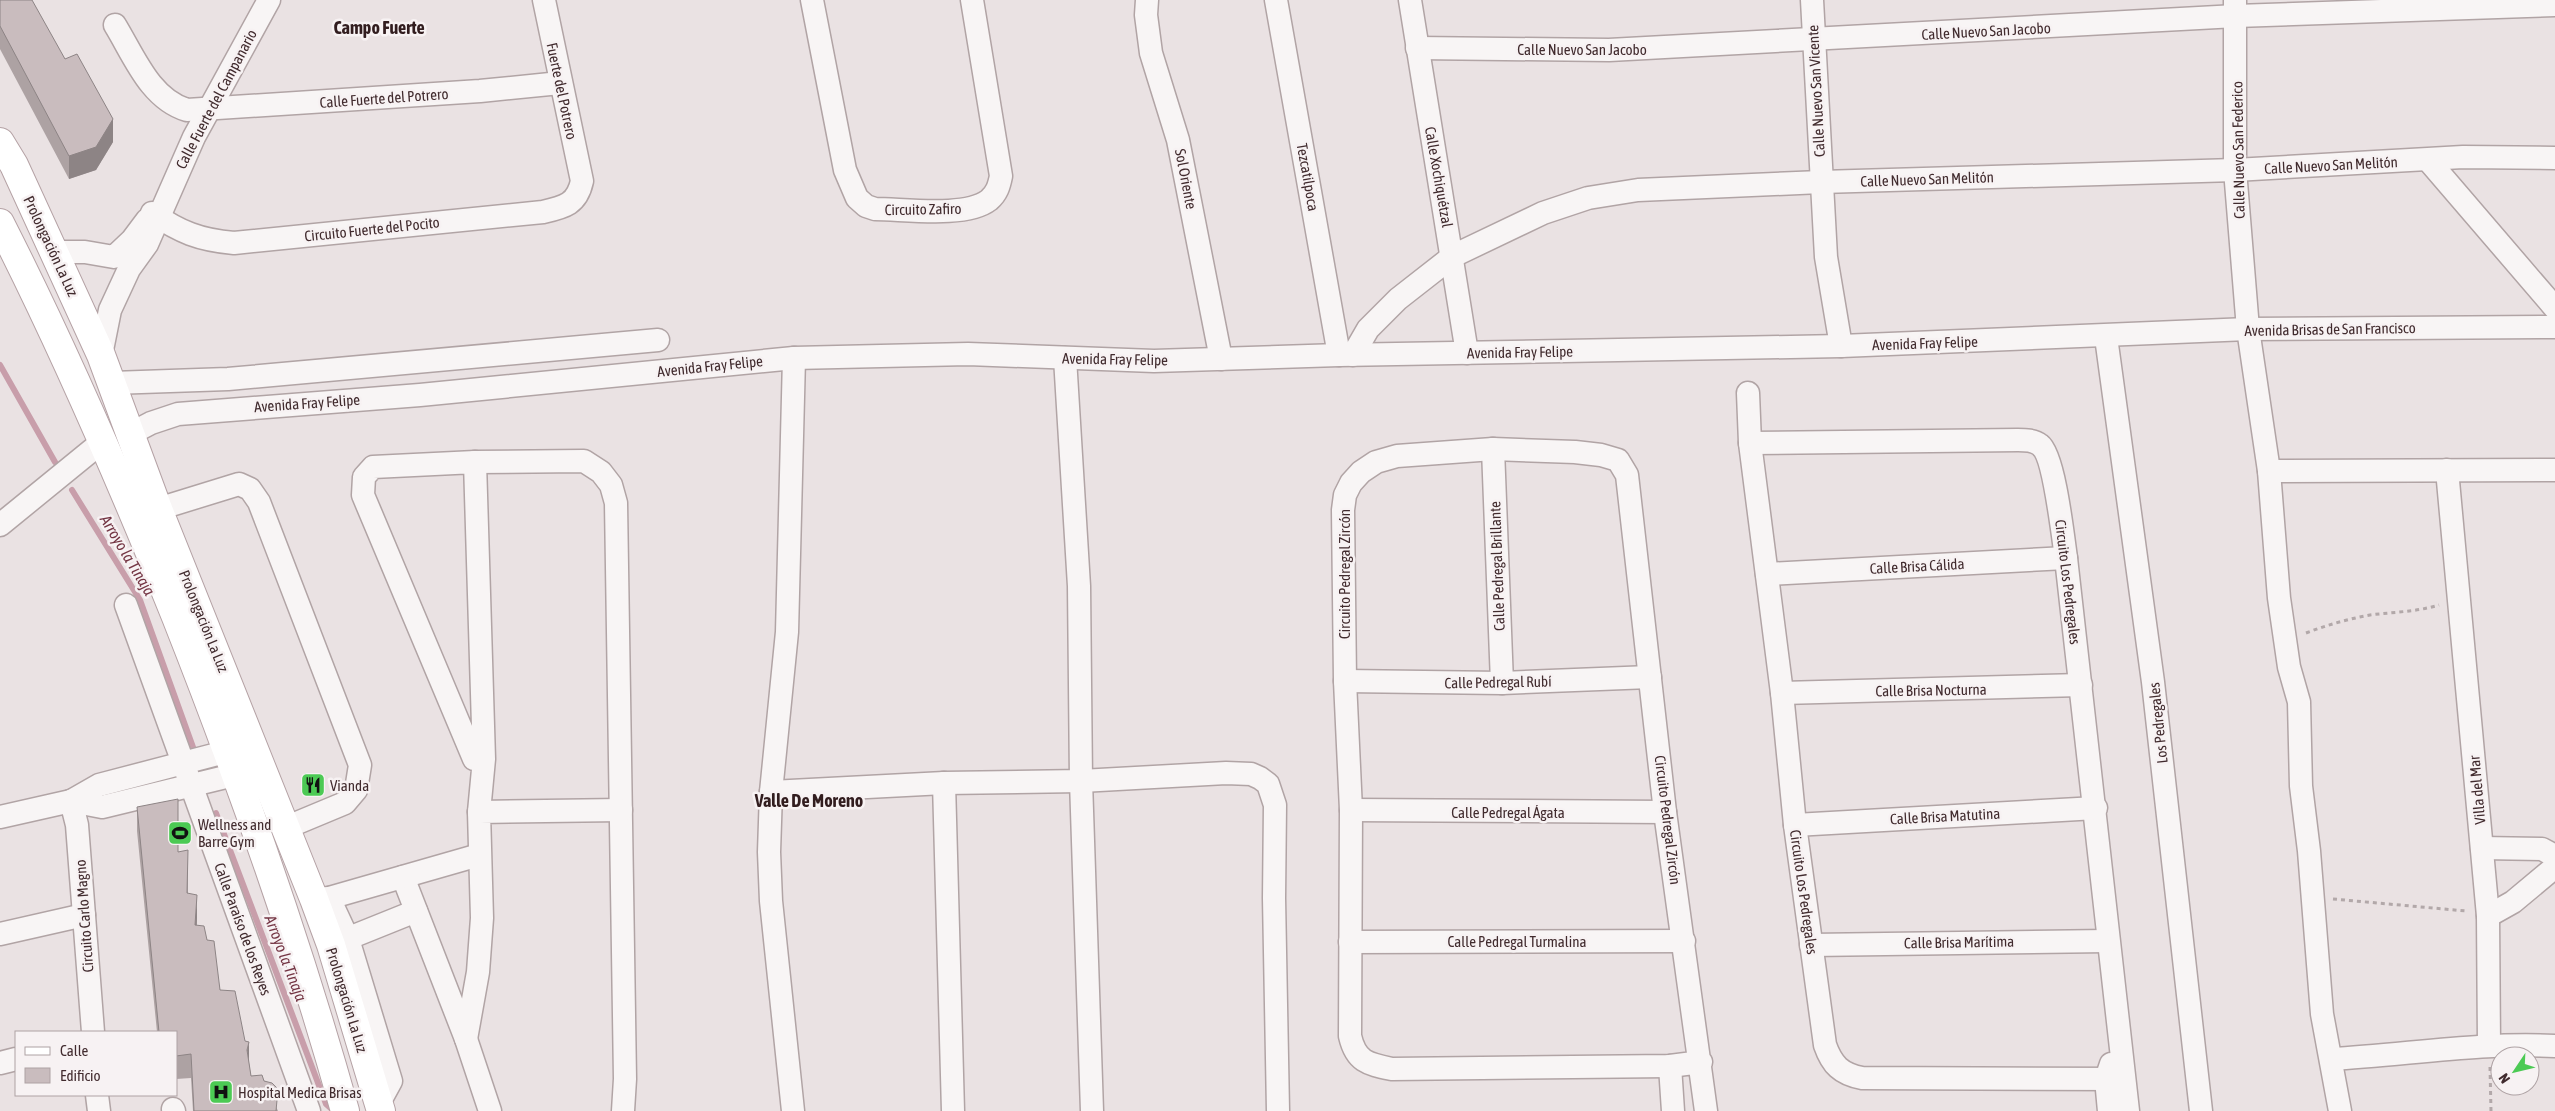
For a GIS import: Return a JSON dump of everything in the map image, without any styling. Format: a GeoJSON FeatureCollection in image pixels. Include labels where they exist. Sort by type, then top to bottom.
{"type":"FeatureCollection","features":[{"type":"Feature","properties":{"kind":"main road","name":"Prolongación La Luz"},"geometry":{"type":"LineString","coordinates":[[0,142],[14,165],[52,252],[101,354],[158,509],[285,828],[321,898],[339,942],[380,1107]]}},
{"type":"Feature","properties":{"kind":"main road","name":"Prolongación La Luz"},"geometry":{"type":"LineString","coordinates":[[0,223],[65,355],[136,515],[233,762],[300,958],[345,1111]]}},
{"type":"Feature","properties":{"kind":"street","name":"Calle Fuerte del Campanario"},"geometry":{"type":"LineString","coordinates":[[101,354],[121,263],[132,240],[159,210],[209,110],[269,0]]}},
{"type":"Feature","properties":{"kind":"street","name":"Fuerte del Potrero"},"geometry":{"type":"LineString","coordinates":[[544,0],[582,181]]}},
{"type":"Feature","properties":{"kind":"street","name":"Circuito Zafiro"},"geometry":{"type":"LineString","coordinates":[[812,0],[845,170],[857,198],[866,206],[875,209],[963,210],[982,204],[990,199],[998,189],[1001,176],[972,0]]}},
{"type":"Feature","properties":{"kind":"street","name":"Sol Oriente"},"geometry":{"type":"LineString","coordinates":[[1146,0],[1151,53],[1178,140],[1221,359]]}},
{"type":"Feature","properties":{"kind":"street","name":"Tezcatilpoca"},"geometry":{"type":"LineString","coordinates":[[1276,0],[1346,355]]}},
{"type":"Feature","properties":{"kind":"street","name":"Calle Xochiquétzal"},"geometry":{"type":"LineString","coordinates":[[1410,0],[1453,256],[1467,353]]}},
{"type":"Feature","properties":{"kind":"street","name":"Calle Nuevo San Vicente"},"geometry":{"type":"LineString","coordinates":[[1812,0],[1821,182],[1829,284],[1841,346]]}},
{"type":"Feature","properties":{"kind":"street","name":"Calle Nuevo San Jacobo"},"geometry":{"type":"LineString","coordinates":[[1417,48],[1609,50],[1813,41],[2236,8],[2555,5]]}},
{"type":"Feature","properties":{"kind":"street","name":"Calle Nuevo San Federico"},"geometry":{"type":"LineString","coordinates":[[2236,8],[2235,170],[2248,329],[2268,471],[2279,598],[2289,667],[2299,702],[2301,786],[2313,897],[2322,1014],[2340,1111]]}},
{"type":"Feature","properties":{"kind":"street","name":"Calle Fuerte del Potrero"},"geometry":{"type":"LineString","coordinates":[[115,25],[144,74],[167,102],[187,110],[480,91],[560,83]]}},
{"type":"Feature","properties":{"kind":"street","name":"Calle Nuevo San Melitón"},"geometry":{"type":"LineString","coordinates":[[1346,355],[1368,329],[1398,299],[1453,256],[1543,213],[1588,198],[1638,190],[1821,182],[2235,170],[2462,157],[2555,158]]}},
{"type":"Feature","properties":{"kind":"street"},"geometry":{"type":"LineString","coordinates":[[2428,160],[2555,308]]}},
{"type":"Feature","properties":{"kind":"street","name":"Circuito Fuerte del Pocito"},"geometry":{"type":"LineString","coordinates":[[159,210],[182,232],[207,241],[234,243],[543,212],[558,209],[572,202],[580,194],[582,181]]}},
{"type":"Feature","properties":{"kind":"street"},"geometry":{"type":"LineString","coordinates":[[52,252],[85,252],[121,263]]}},
{"type":"Feature","properties":{"kind":"street","name":"Avenida Brisas de San Francisco"},"geometry":{"type":"LineString","coordinates":[[2106,337],[2248,329],[2555,327]]}},
{"type":"Feature","properties":{"kind":"street","name":"Avenida Fray Felipe"},"geometry":{"type":"LineString","coordinates":[[130,434],[151,423],[178,414],[420,395],[794,358],[968,354],[1154,361],[1346,355],[1841,346],[2106,337]]}},
{"type":"Feature","properties":{"kind":"street","name":"Los Pedregales"},"geometry":{"type":"LineString","coordinates":[[2106,337],[2153,682],[2201,1111]]}},
{"type":"Feature","properties":{"kind":"street","name":"Avenida Fray Felipe"},"geometry":{"type":"LineString","coordinates":[[112,383],[228,379],[658,340]]}},
{"type":"Feature","properties":{"kind":"street"},"geometry":{"type":"LineString","coordinates":[[793,1111],[771,901],[769,852],[771,792],[787,632],[794,358]]}},
{"type":"Feature","properties":{"kind":"street"},"geometry":{"type":"LineString","coordinates":[[1065,358],[1079,586],[1081,781],[1092,1111]]}},
{"type":"Feature","properties":{"kind":"street","name":"Circuito Los Pedregales"},"geometry":{"type":"LineString","coordinates":[[1748,393],[1750,444],[1782,693],[1795,825],[1825,1045],[1830,1059],[1838,1069],[1847,1075],[1862,1078],[2114,1079]]}},
{"type":"Feature","properties":{"kind":"street"},"geometry":{"type":"LineString","coordinates":[[0,525],[103,441]]}},
{"type":"Feature","properties":{"kind":"street","name":"Circuito Los Pedregales"},"geometry":{"type":"LineString","coordinates":[[1750,444],[2032,441],[2041,445],[2049,461],[2066,558],[2096,808],[2118,1042],[2109,1111]]}},
{"type":"Feature","properties":{"kind":"street","name":"Circuito Pedregal Zircón"},"geometry":{"type":"LineString","coordinates":[[1701,1062],[1670,1066],[1392,1069],[1371,1064],[1360,1058],[1353,1050],[1350,1036],[1350,810],[1345,681],[1343,510],[1345,496],[1350,483],[1376,462],[1397,456],[1493,449],[1575,452],[1601,455],[1618,460],[1627,475],[1630,485],[1665,812],[1701,1062],[1706,1111]]}},
{"type":"Feature","properties":{"kind":"street","name":"Calle Pedregal Brillante"},"geometry":{"type":"LineString","coordinates":[[1493,449],[1502,683]]}},
{"type":"Feature","properties":{"kind":"street"},"geometry":{"type":"LineString","coordinates":[[484,759],[474,759],[363,494],[364,477],[373,467],[475,462],[584,462],[601,472],[611,485],[616,503],[625,1079],[623,1111]]}},
{"type":"Feature","properties":{"kind":"street"},"geometry":{"type":"LineString","coordinates":[[466,1039],[478,972],[482,918],[479,812],[484,759],[475,462]]}},
{"type":"Feature","properties":{"kind":"street","name":"Villa del Mar"},"geometry":{"type":"LineString","coordinates":[[2448,470],[2488,916],[2489,1045]]}},
{"type":"Feature","properties":{"kind":"street"},"geometry":{"type":"LineString","coordinates":[[2268,471],[2555,470]]}},
{"type":"Feature","properties":{"kind":"street"},"geometry":{"type":"LineString","coordinates":[[158,509],[239,484],[250,490],[259,502],[360,765],[356,790],[346,804],[285,828]]}},
{"type":"Feature","properties":{"kind":"street","name":"Calle Brisa Cálida"},"geometry":{"type":"LineString","coordinates":[[1767,574],[2066,558]]}},
{"type":"Feature","properties":{"kind":"street","name":"Calle Paraíso de los Reyes"},"geometry":{"type":"LineString","coordinates":[[126,605],[309,1111]]}},
{"type":"Feature","properties":{"kind":"street","name":"Calle Pedregal Rubí"},"geometry":{"type":"LineString","coordinates":[[1345,681],[1502,683],[1650,677]]}},
{"type":"Feature","properties":{"kind":"street","name":"Calle Brisa Nocturna"},"geometry":{"type":"LineString","coordinates":[[1782,693],[2081,685]]}},
{"type":"Feature","properties":{"kind":"street"},"geometry":{"type":"LineString","coordinates":[[0,817],[71,801],[99,784],[183,764],[233,762]]}},
{"type":"Feature","properties":{"kind":"street"},"geometry":{"type":"LineString","coordinates":[[71,801],[102,807],[192,786],[233,762]]}},
{"type":"Feature","properties":{"kind":"street"},"geometry":{"type":"LineString","coordinates":[[771,792],[944,783],[1081,781],[1226,773],[1251,774],[1268,784],[1275,805],[1274,898],[1278,1111]]}},
{"type":"Feature","properties":{"kind":"street"},"geometry":{"type":"LineString","coordinates":[[944,783],[953,1111]]}},
{"type":"Feature","properties":{"kind":"street","name":"Circuito Carlo Magno"},"geometry":{"type":"LineString","coordinates":[[71,801],[77,826],[92,1031]]}},
{"type":"Feature","properties":{"kind":"street","name":"Calle Brisa Matutina"},"geometry":{"type":"LineString","coordinates":[[1795,825],[2096,808]]}},
{"type":"Feature","properties":{"kind":"street"},"geometry":{"type":"LineString","coordinates":[[479,812],[621,810]]}},
{"type":"Feature","properties":{"kind":"street","name":"Calle Pedregal Ágata"},"geometry":{"type":"LineString","coordinates":[[1350,810],[1665,812]]}},
{"type":"Feature","properties":{"kind":"street"},"geometry":{"type":"LineString","coordinates":[[2482,848],[2542,849],[2555,856]]}},
{"type":"Feature","properties":{"kind":"street"},"geometry":{"type":"LineString","coordinates":[[321,898],[479,855]]}},
{"type":"Feature","properties":{"kind":"street"},"geometry":{"type":"LineString","coordinates":[[2488,916],[2513,902],[2555,867]]}},
{"type":"Feature","properties":{"kind":"street"},"geometry":{"type":"LineString","coordinates":[[403,877],[466,1039],[490,1111]]}},
{"type":"Feature","properties":{"kind":"street"},"geometry":{"type":"LineString","coordinates":[[339,942],[416,911]]}},
{"type":"Feature","properties":{"kind":"street"},"geometry":{"type":"LineString","coordinates":[[0,934],[84,915]]}},
{"type":"Feature","properties":{"kind":"street","name":"Calle Pedregal Turmalina"},"geometry":{"type":"LineString","coordinates":[[1350,942],[1684,941]]}},
{"type":"Feature","properties":{"kind":"street","name":"Calle Brisa Marítima"},"geometry":{"type":"LineString","coordinates":[[1811,945],[2107,941]]}},
{"type":"Feature","properties":{"kind":"street"},"geometry":{"type":"LineString","coordinates":[[2331,1059],[2405,1054],[2455,1047],[2489,1045],[2555,1046]]}},
{"type":"Feature","properties":{"kind":"street"},"geometry":{"type":"LineString","coordinates":[[0,1063],[15,1059]]}},
{"type":"Feature","properties":{"kind":"street"},"geometry":{"type":"LineString","coordinates":[[1670,1066],[1673,1111]]}},
{"type":"Feature","properties":{"kind":"street","name":"Circuito Los Pedregales"},"geometry":{"type":"LineString","coordinates":[[2114,1079],[2128,1111]]}},
{"type":"Feature","properties":{"kind":"street"},"geometry":{"type":"LineString","coordinates":[[97,1096],[99,1111]]}},
{"type":"Feature","properties":{"kind":"path"},"geometry":{"type":"LineString","coordinates":[[2285,638],[2334,623],[2370,615],[2408,612],[2459,600]]}},
{"type":"Feature","properties":{"kind":"path"},"geometry":{"type":"LineString","coordinates":[[2313,897],[2478,912],[2488,916]]}},
{"type":"Feature","properties":{"kind":"path"},"geometry":{"type":"LineString","coordinates":[[2489,1045],[2491,1111]]}},
{"type":"Feature","properties":{"kind":"building"},"geometry":{"type":"Polygon","coordinates":[[[0,0],[32,0],[65,59],[77,54],[113,119],[96,147],[69,156],[0,26],[0,0]]]}},
{"type":"Feature","properties":{"kind":"building"},"geometry":{"type":"Polygon","coordinates":[[[178,799],[178,852],[188,850],[187,893],[197,895],[195,925],[204,926],[207,940],[214,941],[220,990],[235,991],[245,1041],[249,1042],[247,1050],[251,1076],[262,1075],[264,1081],[272,1083],[278,1089],[276,1111],[194,1111],[191,1054],[178,1056],[178,1031],[159,1031],[137,807],[178,799]]]}},
{"type":"Feature","properties":{"kind":"waterway","name":"Arroyo la Tinaja"},"geometry":{"type":"LineString","coordinates":[[0,365],[55,462]]}},
{"type":"Feature","properties":{"kind":"waterway","name":"Arroyo la Tinaja"},"geometry":{"type":"LineString","coordinates":[[72,490],[140,600],[194,750]]}},
{"type":"Feature","properties":{"kind":"waterway","name":"Arroyo la Tinaja"},"geometry":{"type":"LineString","coordinates":[[216,813],[326,1104],[334,1111]]}},
{"type":"Feature","properties":{"kind":"place","name":"Vianda"},"geometry":{"type":"Point","coordinates":[313,785]}},
{"type":"Feature","properties":{"kind":"place","name":"Wellness and Barre Gym"},"geometry":{"type":"Point","coordinates":[180,833]}},
{"type":"Feature","properties":{"kind":"place","name":"Hospital Medica Brisas"},"geometry":{"type":"Point","coordinates":[221,1092]}},
{"type":"Feature","properties":{"kind":"district","name":"Campo Fuerte"},"geometry":{"type":"Point","coordinates":[379,27]}},
{"type":"Feature","properties":{"kind":"district","name":"Valle De Moreno"},"geometry":{"type":"Point","coordinates":[809,800]}}]}
